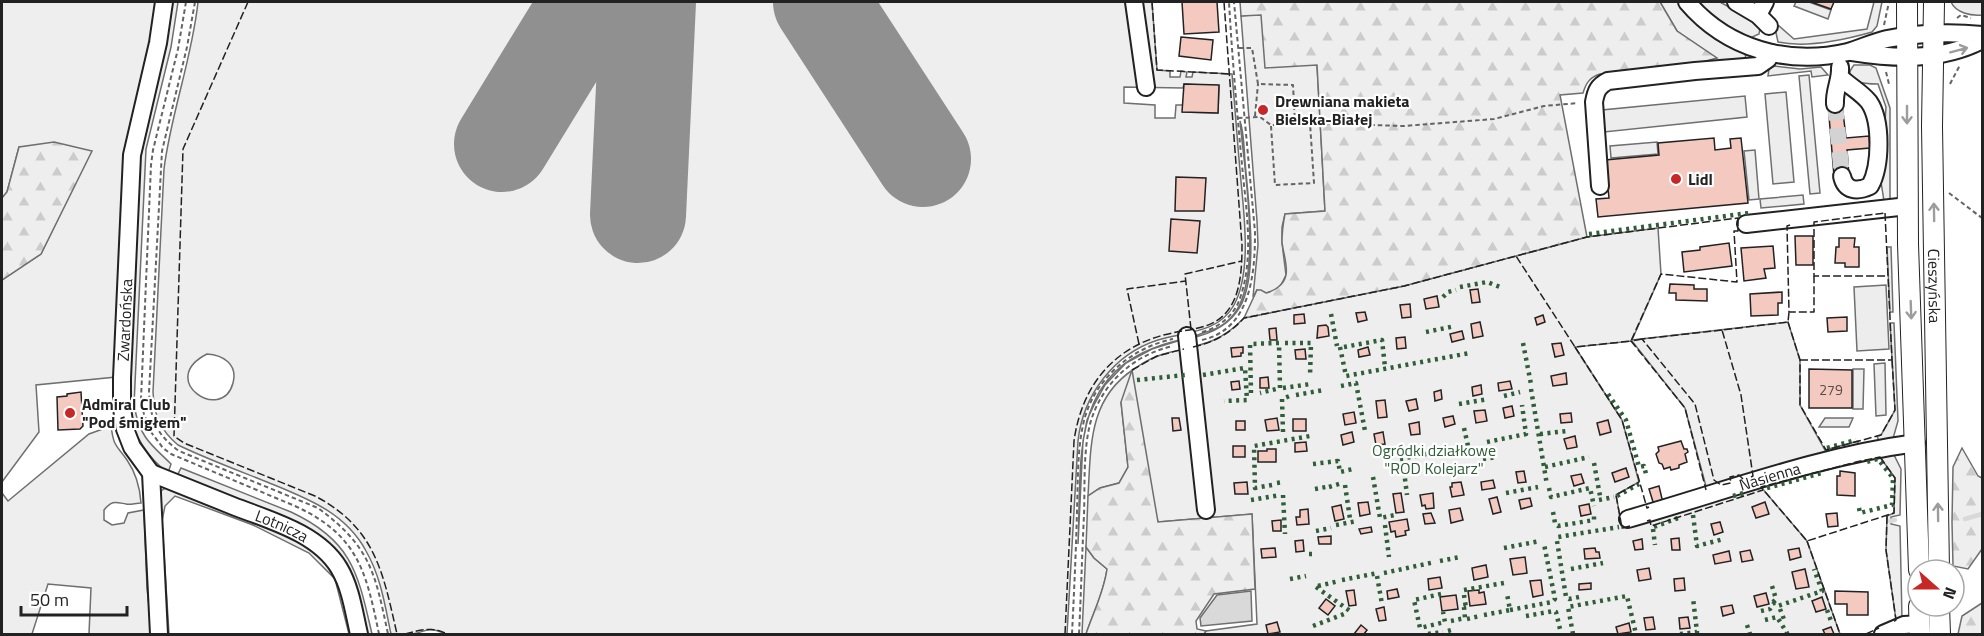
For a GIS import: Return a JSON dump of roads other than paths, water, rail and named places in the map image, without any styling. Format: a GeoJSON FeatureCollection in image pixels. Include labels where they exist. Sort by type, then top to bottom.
{"type":"FeatureCollection","features":[{"type":"Feature","properties":{"kind":"main road","name":"Cieszyńska"},"geometry":{"type":"LineString","coordinates":[[1907,2],[1908,206],[1919,558]]}},
{"type":"Feature","properties":{"kind":"main road","name":"Cieszyńska"},"geometry":{"type":"LineString","coordinates":[[1934,2],[1932,126],[1939,558]]}},
{"type":"Feature","properties":{"kind":"main road"},"geometry":{"type":"LineString","coordinates":[[1940,618],[1940,634]]}},
{"type":"Feature","properties":{"kind":"street","name":"Zwardońska"},"geometry":{"type":"LineString","coordinates":[[151,473],[132,447],[125,429],[122,378],[132,155],[158,43],[164,2]]}},
{"type":"Feature","properties":{"kind":"street"},"geometry":{"type":"LineString","coordinates":[[1134,2],[1146,87]]}},
{"type":"Feature","properties":{"kind":"street"},"geometry":{"type":"LineString","coordinates":[[1687,2],[1726,36],[1764,51],[1805,57],[1843,52],[1886,39],[1907,36],[1958,33],[1983,35]]}},
{"type":"Feature","properties":{"kind":"street"},"geometry":{"type":"LineString","coordinates":[[1600,186],[1594,102],[1595,92],[1600,84],[1608,81],[1758,66],[1768,59],[1764,51],[1767,15],[1736,2]]}},
{"type":"Feature","properties":{"kind":"street"},"geometry":{"type":"LineString","coordinates":[[1843,52],[1887,57],[1934,55],[1959,51],[1983,40]]}},
{"type":"Feature","properties":{"kind":"street"},"geometry":{"type":"LineString","coordinates":[[1835,104],[1843,52]]}},
{"type":"Feature","properties":{"kind":"street"},"geometry":{"type":"LineString","coordinates":[[1840,77],[1867,100],[1873,110],[1878,138],[1875,172],[1870,186],[1863,189],[1848,188],[1842,176]]}},
{"type":"Feature","properties":{"kind":"street"},"geometry":{"type":"LineString","coordinates":[[1746,224],[1908,206]]}},
{"type":"Feature","properties":{"kind":"street"},"geometry":{"type":"LineString","coordinates":[[1188,339],[1206,510]]}},
{"type":"Feature","properties":{"kind":"street","name":"Nasienna"},"geometry":{"type":"LineString","coordinates":[[1628,519],[1787,472],[1871,451],[1916,443]]}},
{"type":"Feature","properties":{"kind":"street"},"geometry":{"type":"LineString","coordinates":[[151,473],[159,634]]}},
{"type":"Feature","properties":{"kind":"street","name":"Lotnicza"},"geometry":{"type":"LineString","coordinates":[[151,473],[290,529],[328,553],[339,567],[345,580],[359,634]]}},
{"type":"Feature","properties":{"kind":"street"},"geometry":{"type":"LineString","coordinates":[[1883,634],[1920,621]]}},
{"type":"Feature","properties":{"kind":"waterway"},"geometry":{"type":"LineString","coordinates":[[1965,519],[1982,514]]}},
{"type":"Feature","properties":{"kind":"waterway"},"geometry":{"type":"LineString","coordinates":[[1890,521],[1895,520]]}},
{"type":"Feature","properties":{"kind":"tunnel"},"geometry":{"type":"LineString","coordinates":[[1835,104],[1842,176]]}},
{"type":"Feature","properties":{"kind":"place","name":"Drewniana makieta Bielska-Białej"},"geometry":{"type":"Point","coordinates":[1263,110]}},
{"type":"Feature","properties":{"kind":"place","name":"Lidl"},"geometry":{"type":"Point","coordinates":[1676,179]}},
{"type":"Feature","properties":{"kind":"place","name":"Admiral Club \"Pod śmigłem\""},"geometry":{"type":"Point","coordinates":[70,413]}},
{"type":"Feature","properties":{"kind":"park label","name":"Ogródki działkowe \"ROD Kolejarz\""},"geometry":{"type":"Point","coordinates":[1434,459]}}]}
